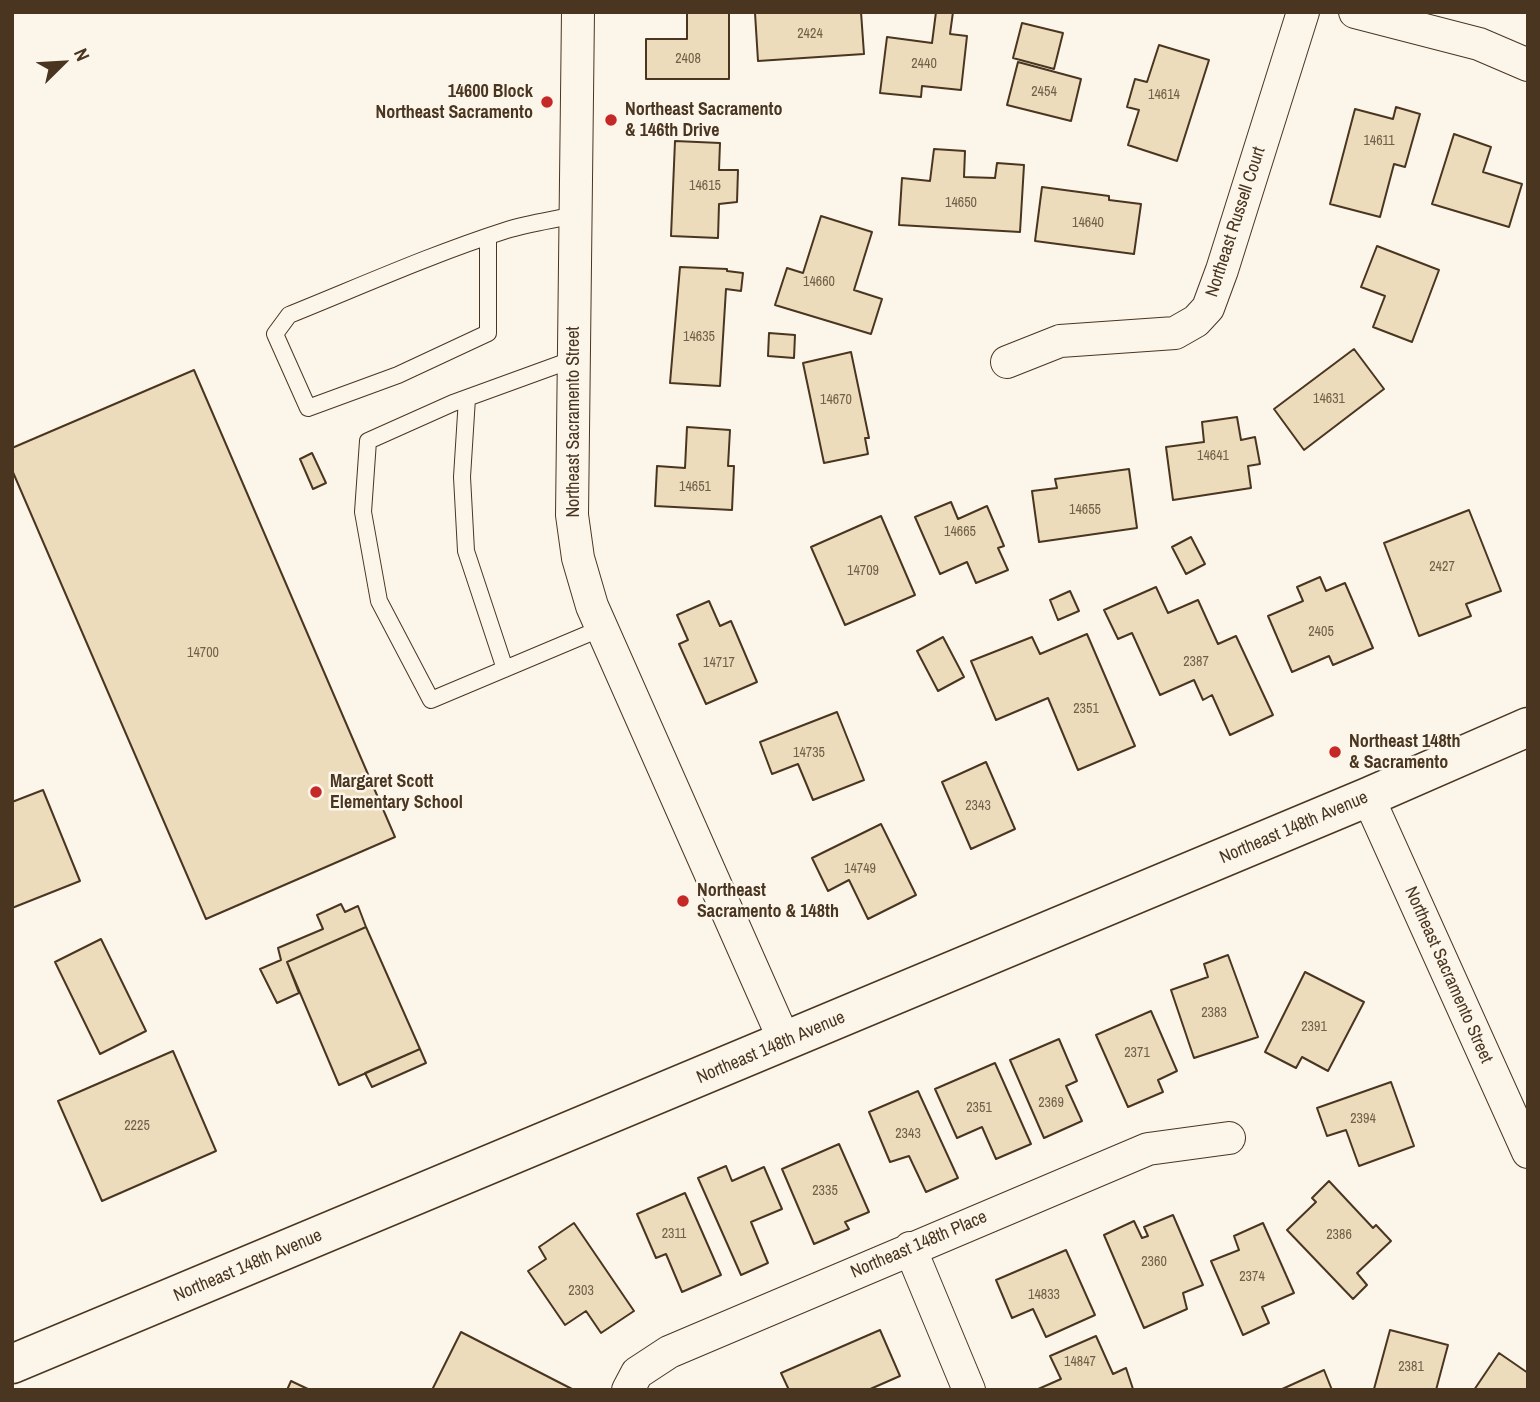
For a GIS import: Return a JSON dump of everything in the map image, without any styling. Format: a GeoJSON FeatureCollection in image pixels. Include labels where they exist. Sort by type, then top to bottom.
{"type":"FeatureCollection","features":[{"type":"Feature","properties":{"kind":"main road","name":"Northeast 148th Avenue"},"geometry":{"type":"LineString","coordinates":[[12,1364],[785,1042],[1528,727]]}},
{"type":"Feature","properties":{"kind":"street","name":"Northeast Sacramento Street"},"geometry":{"type":"LineString","coordinates":[[578,12],[572,515],[578,558],[592,606],[785,1042]]}},
{"type":"Feature","properties":{"kind":"street","name":"Northeast Russell Court"},"geometry":{"type":"LineString","coordinates":[[1007,362],[1060,341],[1175,334],[1196,321],[1208,308],[1303,12]]}},
{"type":"Feature","properties":{"kind":"street"},"geometry":{"type":"LineString","coordinates":[[1355,12],[1479,44],[1528,65]]}},
{"type":"Feature","properties":{"kind":"street","name":"Northeast Sacramento Street"},"geometry":{"type":"LineString","coordinates":[[1368,797],[1528,1152]]}},
{"type":"Feature","properties":{"kind":"street","name":"Northeast 148th Place"},"geometry":{"type":"LineString","coordinates":[[628,1390],[637,1373],[669,1352],[909,1248],[1149,1149],[1229,1138]]}},
{"type":"Feature","properties":{"kind":"street"},"geometry":{"type":"LineString","coordinates":[[909,1248],[969,1390]]}},
{"type":"Feature","properties":{"kind":"lane"},"geometry":{"type":"LineString","coordinates":[[488,237],[488,332],[398,375],[307,408],[275,334],[289,315],[425,259],[510,229],[575,215]]}},
{"type":"Feature","properties":{"kind":"lane"},"geometry":{"type":"LineString","coordinates":[[574,359],[467,398],[368,441],[363,512],[379,601],[431,700],[602,628]]}},
{"type":"Feature","properties":{"kind":"lane"},"geometry":{"type":"LineString","coordinates":[[467,398],[462,477],[466,551],[505,669]]}},
{"type":"Feature","properties":{"kind":"building"},"geometry":{"type":"Polygon","coordinates":[[[687,12],[729,12],[729,79],[646,79],[646,39],[687,39],[687,12]]]}},
{"type":"Feature","properties":{"kind":"building"},"geometry":{"type":"Polygon","coordinates":[[[861,12],[864,54],[758,61],[755,13],[861,12]]]}},
{"type":"Feature","properties":{"kind":"building"},"geometry":{"type":"Polygon","coordinates":[[[936,12],[953,12],[950,34],[967,36],[961,90],[922,86],[921,97],[880,93],[887,37],[932,43],[936,12]]]}},
{"type":"Feature","properties":{"kind":"building"},"geometry":{"type":"Polygon","coordinates":[[[1022,23],[1063,33],[1054,69],[1013,58],[1022,23]]]}},
{"type":"Feature","properties":{"kind":"building"},"geometry":{"type":"Polygon","coordinates":[[[1159,45],[1209,60],[1177,161],[1128,145],[1139,110],[1127,107],[1135,79],[1147,82],[1159,45]]]}},
{"type":"Feature","properties":{"kind":"building"},"geometry":{"type":"Polygon","coordinates":[[[1018,62],[1081,79],[1071,121],[1007,105],[1018,62]]]}},
{"type":"Feature","properties":{"kind":"building"},"geometry":{"type":"Polygon","coordinates":[[[1396,107],[1420,114],[1405,167],[1394,164],[1380,217],[1330,204],[1355,109],[1393,119],[1396,107]]]}},
{"type":"Feature","properties":{"kind":"building"},"geometry":{"type":"Polygon","coordinates":[[[1454,134],[1491,147],[1483,172],[1522,184],[1509,227],[1432,204],[1454,134]]]}},
{"type":"Feature","properties":{"kind":"building"},"geometry":{"type":"Polygon","coordinates":[[[675,141],[720,143],[719,170],[738,170],[737,202],[719,204],[718,238],[671,236],[675,141]]]}},
{"type":"Feature","properties":{"kind":"building"},"geometry":{"type":"Polygon","coordinates":[[[934,149],[965,151],[964,177],[995,178],[997,163],[1024,165],[1020,232],[899,225],[902,178],[930,181],[934,149]]]}},
{"type":"Feature","properties":{"kind":"building"},"geometry":{"type":"Polygon","coordinates":[[[1042,187],[1109,196],[1109,200],[1141,204],[1134,254],[1035,241],[1042,187]]]}},
{"type":"Feature","properties":{"kind":"building"},"geometry":{"type":"Polygon","coordinates":[[[821,216],[872,232],[854,290],[882,299],[871,334],[775,305],[787,268],[803,273],[821,216]]]}},
{"type":"Feature","properties":{"kind":"building"},"geometry":{"type":"Polygon","coordinates":[[[1377,246],[1439,270],[1412,342],[1373,327],[1385,296],[1361,287],[1377,246]]]}},
{"type":"Feature","properties":{"kind":"building"},"geometry":{"type":"Polygon","coordinates":[[[680,267],[727,269],[743,273],[741,291],[726,289],[720,386],[670,383],[680,267]]]}},
{"type":"Feature","properties":{"kind":"building"},"geometry":{"type":"Polygon","coordinates":[[[769,333],[795,335],[794,358],[768,356],[769,333]]]}},
{"type":"Feature","properties":{"kind":"building"},"geometry":{"type":"Polygon","coordinates":[[[1354,349],[1384,389],[1304,450],[1274,409],[1354,349]]]}},
{"type":"Feature","properties":{"kind":"building"},"geometry":{"type":"Polygon","coordinates":[[[851,352],[869,438],[865,438],[868,454],[824,463],[803,363],[851,352]]]}},
{"type":"Feature","properties":{"kind":"building"},"geometry":{"type":"Polygon","coordinates":[[[194,370],[395,837],[206,919],[12,470],[12,448],[194,370]]]}},
{"type":"Feature","properties":{"kind":"building"},"geometry":{"type":"Polygon","coordinates":[[[1237,417],[1241,440],[1255,437],[1260,464],[1248,466],[1251,488],[1173,500],[1166,447],[1204,442],[1202,422],[1237,417]]]}},
{"type":"Feature","properties":{"kind":"building"},"geometry":{"type":"Polygon","coordinates":[[[687,427],[730,430],[728,466],[734,466],[732,510],[655,506],[657,466],[685,468],[687,427]]]}},
{"type":"Feature","properties":{"kind":"building"},"geometry":{"type":"Polygon","coordinates":[[[312,453],[326,483],[313,489],[300,459],[312,453]]]}},
{"type":"Feature","properties":{"kind":"building"},"geometry":{"type":"Polygon","coordinates":[[[1129,469],[1137,528],[1039,542],[1032,491],[1057,488],[1055,479],[1129,469]]]}},
{"type":"Feature","properties":{"kind":"building"},"geometry":{"type":"Polygon","coordinates":[[[951,502],[958,519],[987,506],[1004,546],[998,548],[1008,570],[976,583],[967,562],[940,574],[915,517],[951,502]]]}},
{"type":"Feature","properties":{"kind":"building"},"geometry":{"type":"Polygon","coordinates":[[[1469,510],[1501,591],[1466,604],[1471,616],[1419,636],[1384,543],[1469,510]]]}},
{"type":"Feature","properties":{"kind":"building"},"geometry":{"type":"Polygon","coordinates":[[[881,516],[915,595],[845,625],[811,547],[881,516]]]}},
{"type":"Feature","properties":{"kind":"building"},"geometry":{"type":"Polygon","coordinates":[[[1191,537],[1205,564],[1186,574],[1172,547],[1191,537]]]}},
{"type":"Feature","properties":{"kind":"building"},"geometry":{"type":"Polygon","coordinates":[[[1320,577],[1326,591],[1345,583],[1373,648],[1333,665],[1329,656],[1292,672],[1268,616],[1303,601],[1297,587],[1320,577]]]}},
{"type":"Feature","properties":{"kind":"building"},"geometry":{"type":"Polygon","coordinates":[[[1156,587],[1168,613],[1198,600],[1218,644],[1236,636],[1273,715],[1230,735],[1212,695],[1203,700],[1194,680],[1160,695],[1132,633],[1118,639],[1104,610],[1156,587]]]}},
{"type":"Feature","properties":{"kind":"building"},"geometry":{"type":"Polygon","coordinates":[[[1070,591],[1079,611],[1058,620],[1050,600],[1070,591]]]}},
{"type":"Feature","properties":{"kind":"building"},"geometry":{"type":"Polygon","coordinates":[[[709,601],[720,626],[731,621],[757,682],[706,704],[679,644],[688,640],[677,615],[709,601]]]}},
{"type":"Feature","properties":{"kind":"building"},"geometry":{"type":"Polygon","coordinates":[[[1087,634],[1135,746],[1078,770],[1048,698],[996,720],[971,661],[1032,637],[1040,654],[1087,634]]]}},
{"type":"Feature","properties":{"kind":"building"},"geometry":{"type":"Polygon","coordinates":[[[943,637],[964,677],[938,691],[917,651],[943,637]]]}},
{"type":"Feature","properties":{"kind":"building"},"geometry":{"type":"Polygon","coordinates":[[[837,712],[864,780],[813,800],[798,764],[772,774],[760,742],[837,712]]]}},
{"type":"Feature","properties":{"kind":"building"},"geometry":{"type":"Polygon","coordinates":[[[986,762],[1015,829],[971,849],[942,782],[986,762]]]}},
{"type":"Feature","properties":{"kind":"building"},"geometry":{"type":"Polygon","coordinates":[[[43,790],[80,881],[12,908],[12,802],[43,790]]]}},
{"type":"Feature","properties":{"kind":"building"},"geometry":{"type":"Polygon","coordinates":[[[881,824],[916,895],[868,919],[849,880],[828,891],[812,858],[881,824]]]}},
{"type":"Feature","properties":{"kind":"building"},"geometry":{"type":"Polygon","coordinates":[[[341,904],[345,912],[358,906],[366,927],[287,962],[299,993],[277,1003],[260,969],[281,960],[278,948],[323,929],[317,915],[341,904]]]}},
{"type":"Feature","properties":{"kind":"building"},"geometry":{"type":"Polygon","coordinates":[[[366,927],[420,1049],[339,1085],[287,962],[366,927]]]}},
{"type":"Feature","properties":{"kind":"building"},"geometry":{"type":"Polygon","coordinates":[[[101,939],[146,1031],[100,1054],[55,962],[101,939]]]}},
{"type":"Feature","properties":{"kind":"building"},"geometry":{"type":"Polygon","coordinates":[[[1228,955],[1258,1037],[1194,1058],[1171,990],[1208,977],[1204,964],[1228,955]]]}},
{"type":"Feature","properties":{"kind":"building"},"geometry":{"type":"Polygon","coordinates":[[[1305,972],[1364,1002],[1328,1071],[1302,1057],[1296,1068],[1265,1052],[1305,972]]]}},
{"type":"Feature","properties":{"kind":"building"},"geometry":{"type":"Polygon","coordinates":[[[1151,1011],[1177,1071],[1158,1080],[1163,1092],[1128,1107],[1096,1035],[1151,1011]]]}},
{"type":"Feature","properties":{"kind":"building"},"geometry":{"type":"Polygon","coordinates":[[[1059,1039],[1077,1081],[1066,1086],[1082,1121],[1044,1138],[1010,1060],[1059,1039]]]}},
{"type":"Feature","properties":{"kind":"building"},"geometry":{"type":"Polygon","coordinates":[[[420,1049],[426,1063],[372,1087],[365,1073],[420,1049]]]}},
{"type":"Feature","properties":{"kind":"building"},"geometry":{"type":"Polygon","coordinates":[[[173,1051],[216,1151],[102,1201],[58,1101],[173,1051]]]}},
{"type":"Feature","properties":{"kind":"building"},"geometry":{"type":"Polygon","coordinates":[[[995,1063],[1031,1144],[996,1159],[982,1127],[957,1138],[935,1089],[995,1063]]]}},
{"type":"Feature","properties":{"kind":"building"},"geometry":{"type":"Polygon","coordinates":[[[1391,1082],[1414,1146],[1359,1166],[1346,1130],[1327,1136],[1317,1108],[1391,1082]]]}},
{"type":"Feature","properties":{"kind":"building"},"geometry":{"type":"Polygon","coordinates":[[[918,1091],[958,1178],[926,1192],[909,1156],[890,1162],[869,1112],[918,1091]]]}},
{"type":"Feature","properties":{"kind":"building"},"geometry":{"type":"Polygon","coordinates":[[[839,1144],[869,1212],[845,1222],[849,1229],[814,1244],[782,1169],[839,1144]]]}},
{"type":"Feature","properties":{"kind":"building"},"geometry":{"type":"Polygon","coordinates":[[[726,1166],[732,1181],[764,1167],[782,1209],[751,1222],[768,1263],[741,1275],[698,1178],[726,1166]]]}},
{"type":"Feature","properties":{"kind":"building"},"geometry":{"type":"Polygon","coordinates":[[[1329,1181],[1373,1228],[1376,1225],[1391,1241],[1357,1273],[1367,1285],[1353,1299],[1287,1230],[1316,1202],[1312,1198],[1329,1181]]]}},
{"type":"Feature","properties":{"kind":"building"},"geometry":{"type":"Polygon","coordinates":[[[685,1193],[721,1275],[682,1292],[666,1254],[656,1258],[637,1214],[685,1193]]]}},
{"type":"Feature","properties":{"kind":"building"},"geometry":{"type":"Polygon","coordinates":[[[1173,1215],[1203,1285],[1183,1293],[1187,1309],[1144,1328],[1104,1235],[1134,1221],[1142,1238],[1148,1236],[1144,1227],[1173,1215]]]}},
{"type":"Feature","properties":{"kind":"building"},"geometry":{"type":"Polygon","coordinates":[[[574,1223],[634,1311],[601,1333],[586,1311],[565,1325],[528,1271],[546,1259],[539,1247],[574,1223]]]}},
{"type":"Feature","properties":{"kind":"building"},"geometry":{"type":"Polygon","coordinates":[[[1263,1223],[1294,1293],[1262,1307],[1269,1323],[1243,1335],[1211,1261],[1239,1250],[1234,1236],[1263,1223]]]}},
{"type":"Feature","properties":{"kind":"building"},"geometry":{"type":"Polygon","coordinates":[[[1066,1250],[1095,1315],[1046,1337],[1033,1309],[1012,1318],[996,1280],[1066,1250]]]}},
{"type":"Feature","properties":{"kind":"building"},"geometry":{"type":"Polygon","coordinates":[[[880,1330],[900,1376],[868,1390],[789,1390],[781,1373],[880,1330]]]}},
{"type":"Feature","properties":{"kind":"building"},"geometry":{"type":"Polygon","coordinates":[[[1390,1330],[1448,1345],[1436,1390],[1374,1389],[1390,1330]]]}},
{"type":"Feature","properties":{"kind":"building"},"geometry":{"type":"Polygon","coordinates":[[[461,1332],[572,1389],[432,1390],[461,1332]]]}},
{"type":"Feature","properties":{"kind":"building"},"geometry":{"type":"Polygon","coordinates":[[[1096,1336],[1113,1374],[1126,1368],[1133,1389],[1036,1390],[1061,1379],[1050,1356],[1096,1336]]]}},
{"type":"Feature","properties":{"kind":"building"},"geometry":{"type":"Polygon","coordinates":[[[1499,1353],[1528,1373],[1528,1390],[1474,1390],[1499,1353]]]}},
{"type":"Feature","properties":{"kind":"building"},"geometry":{"type":"Polygon","coordinates":[[[1324,1370],[1332,1390],[1280,1390],[1324,1370]]]}},
{"type":"Feature","properties":{"kind":"building"},"geometry":{"type":"Polygon","coordinates":[[[291,1381],[310,1390],[287,1390],[291,1381]]]}},
{"type":"Feature","properties":{"kind":"place","name":"14600 Block Northeast Sacramento"},"geometry":{"type":"Point","coordinates":[547,102]}},
{"type":"Feature","properties":{"kind":"place","name":"Northeast Sacramento & 146th Drive"},"geometry":{"type":"Point","coordinates":[611,120]}},
{"type":"Feature","properties":{"kind":"place","name":"Northeast 148th & Sacramento"},"geometry":{"type":"Point","coordinates":[1335,752]}},
{"type":"Feature","properties":{"kind":"place","name":"Margaret Scott Elementary School"},"geometry":{"type":"Point","coordinates":[316,792]}},
{"type":"Feature","properties":{"kind":"place","name":"Northeast Sacramento & 148th"},"geometry":{"type":"Point","coordinates":[683,901]}}]}
